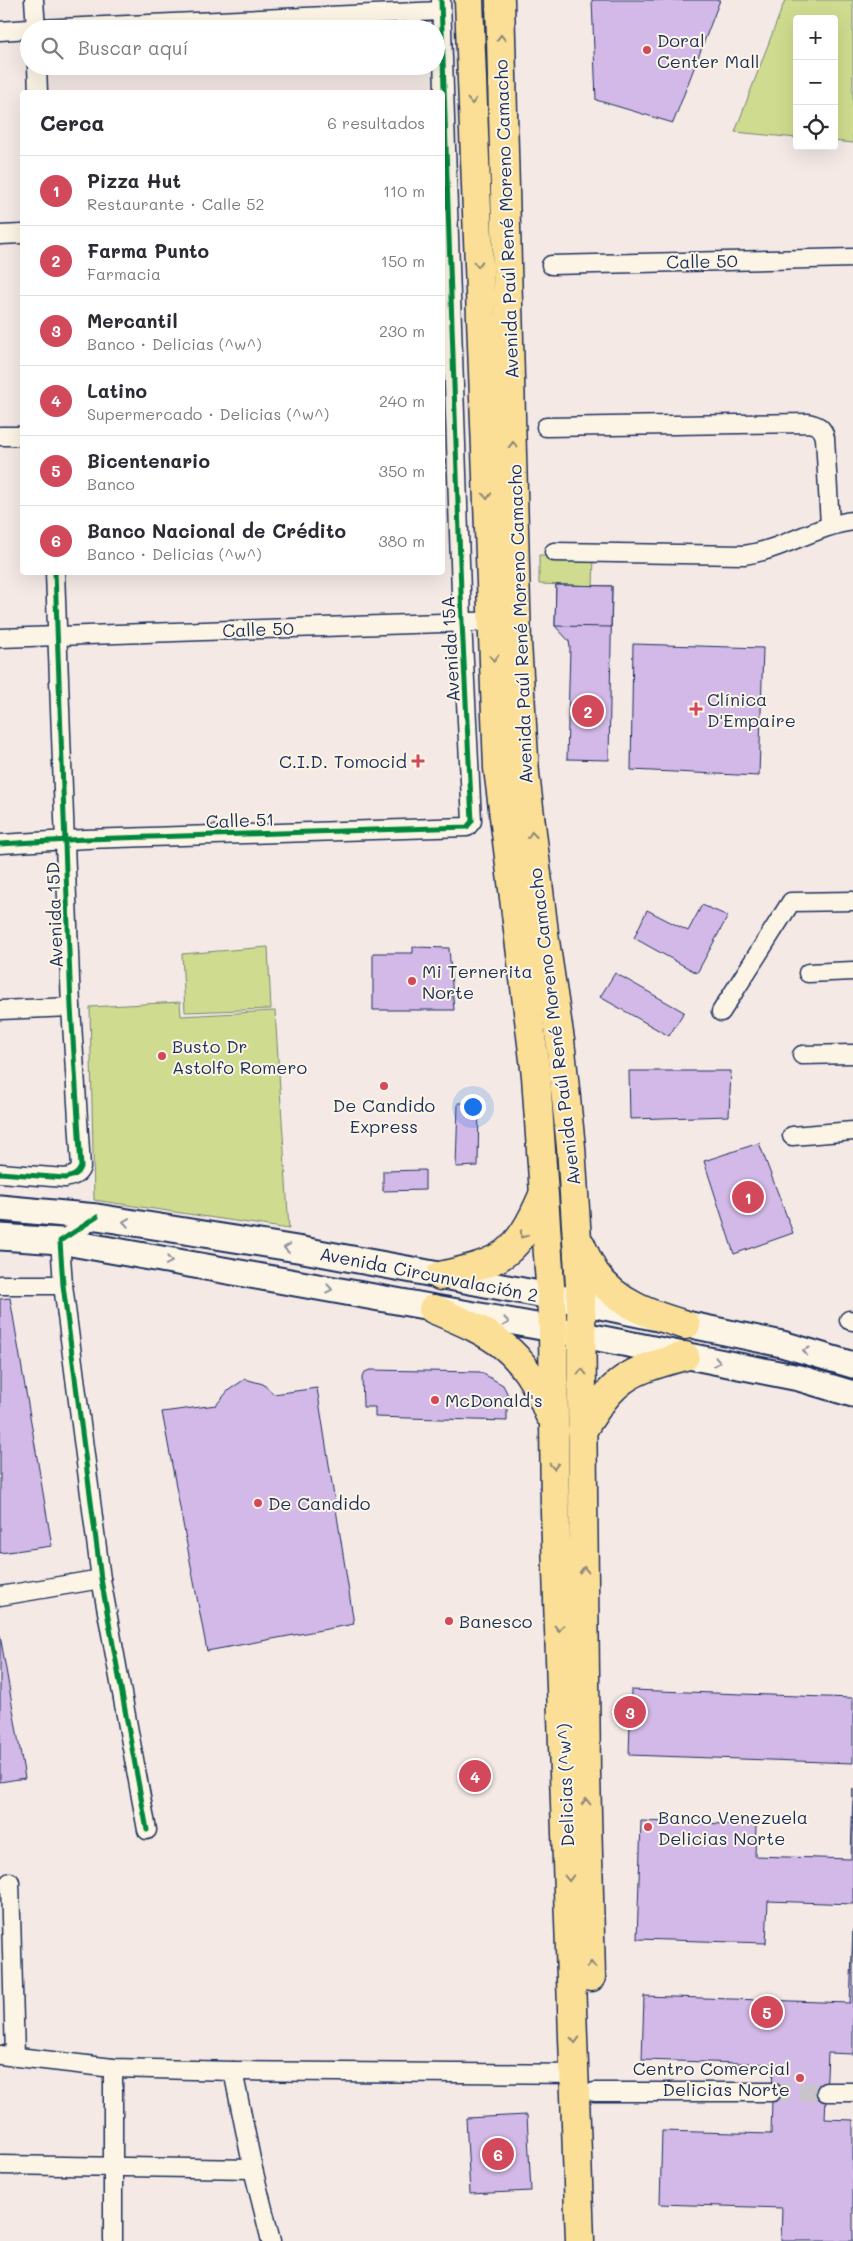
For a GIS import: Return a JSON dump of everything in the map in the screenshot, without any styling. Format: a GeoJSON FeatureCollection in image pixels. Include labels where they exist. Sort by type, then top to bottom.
{"type":"FeatureCollection","features":[{"type":"Feature","properties":{"kind":"main road","name":"Avenida Paúl René Moreno Camacho"},"geometry":{"type":"LineString","coordinates":[[469,0],[505,621],[545,941],[560,1040],[571,1147],[582,1336]]}},
{"type":"Feature","properties":{"kind":"main road","name":"Avenida Paúl René Moreno Camacho"},"geometry":{"type":"LineString","coordinates":[[500,0],[505,621],[499,777],[536,1076],[553,1329]]}},
{"type":"Feature","properties":{"kind":"main road"},"geometry":{"type":"LineString","coordinates":[[440,1276],[480,1267],[503,1256],[520,1239],[530,1224],[544,1191]]}},
{"type":"Feature","properties":{"kind":"main road","name":"Avenida Circunvalación 2"},"geometry":{"type":"LineString","coordinates":[[0,1208],[97,1217],[303,1250],[581,1302],[782,1344],[853,1365]]}},
{"type":"Feature","properties":{"kind":"main road","name":"Avenida Circunvalación 2"},"geometry":{"type":"LineString","coordinates":[[0,1237],[60,1241],[553,1329],[799,1378],[853,1394]]}},
{"type":"Feature","properties":{"kind":"main road"},"geometry":{"type":"LineString","coordinates":[[576,1237],[595,1272],[607,1287],[645,1313],[686,1325]]}},
{"type":"Feature","properties":{"kind":"main road"},"geometry":{"type":"LineString","coordinates":[[433,1309],[478,1328],[512,1351],[537,1384],[553,1425]]}},
{"type":"Feature","properties":{"kind":"main road","name":"Delicias (^w^)"},"geometry":{"type":"LineString","coordinates":[[553,1329],[553,1425],[585,2083],[597,2241]]}},
{"type":"Feature","properties":{"kind":"main road","name":"Delicias (^w^)"},"geometry":{"type":"LineString","coordinates":[[580,2241],[585,2083],[586,1773],[582,1336]]}},
{"type":"Feature","properties":{"kind":"main road"},"geometry":{"type":"LineString","coordinates":[[582,1431],[602,1399],[619,1382],[643,1369],[685,1356]]}},
{"type":"Feature","properties":{"kind":"street"},"geometry":{"type":"LineString","coordinates":[[34,0],[36,20]]}},
{"type":"Feature","properties":{"kind":"street"},"geometry":{"type":"LineString","coordinates":[[195,20],[441,6]]}},
{"type":"Feature","properties":{"kind":"street","name":"Avenida 15A"},"geometry":{"type":"LineString","coordinates":[[441,6],[441,20]]}},
{"type":"Feature","properties":{"kind":"street"},"geometry":{"type":"LineString","coordinates":[[0,30],[20,29]]}},
{"type":"Feature","properties":{"kind":"street"},"geometry":{"type":"LineString","coordinates":[[37,75],[38,90]]}},
{"type":"Feature","properties":{"kind":"street","name":"Avenida 15A"},"geometry":{"type":"LineString","coordinates":[[443,75],[443,90]]}},
{"type":"Feature","properties":{"kind":"street","name":"Avenida 15A"},"geometry":{"type":"LineString","coordinates":[[445,178],[450,424],[473,816]]}},
{"type":"Feature","properties":{"kind":"street"},"geometry":{"type":"LineString","coordinates":[[0,235],[20,234]]}},
{"type":"Feature","properties":{"kind":"street","name":"Calle 50"},"geometry":{"type":"LineString","coordinates":[[551,265],[853,258]]}},
{"type":"Feature","properties":{"kind":"street"},"geometry":{"type":"LineString","coordinates":[[546,427],[816,424],[821,427],[825,438],[830,525]]}},
{"type":"Feature","properties":{"kind":"street"},"geometry":{"type":"LineString","coordinates":[[0,436],[20,436]]}},
{"type":"Feature","properties":{"kind":"street"},"geometry":{"type":"LineString","coordinates":[[554,552],[744,555],[766,550],[830,525],[853,521]]}},
{"type":"Feature","properties":{"kind":"street","name":"Avenida 15D"},"geometry":{"type":"LineString","coordinates":[[0,1172],[65,1178],[79,1172],[81,1167],[71,1007],[55,575]]}},
{"type":"Feature","properties":{"kind":"street","name":"Calle 50"},"geometry":{"type":"LineString","coordinates":[[0,638],[505,621]]}},
{"type":"Feature","properties":{"kind":"street","name":"Calle 51"},"geometry":{"type":"LineString","coordinates":[[0,844],[66,840],[467,827],[472,821],[473,816]]}},
{"type":"Feature","properties":{"kind":"street"},"geometry":{"type":"LineString","coordinates":[[721,1012],[791,902],[853,901]]}},
{"type":"Feature","properties":{"kind":"street"},"geometry":{"type":"LineString","coordinates":[[808,972],[853,971]]}},
{"type":"Feature","properties":{"kind":"street"},"geometry":{"type":"LineString","coordinates":[[0,1010],[71,1007]]}},
{"type":"Feature","properties":{"kind":"street"},"geometry":{"type":"LineString","coordinates":[[802,1055],[853,1054]]}},
{"type":"Feature","properties":{"kind":"street"},"geometry":{"type":"LineString","coordinates":[[792,1136],[853,1131]]}},
{"type":"Feature","properties":{"kind":"street"},"geometry":{"type":"LineString","coordinates":[[97,1217],[60,1241],[63,1285],[101,1579],[147,1830]]}},
{"type":"Feature","properties":{"kind":"street"},"geometry":{"type":"LineString","coordinates":[[0,1285],[63,1285]]}},
{"type":"Feature","properties":{"kind":"street"},"geometry":{"type":"LineString","coordinates":[[0,1596],[101,1579]]}},
{"type":"Feature","properties":{"kind":"street"},"geometry":{"type":"LineString","coordinates":[[10,1882],[8,2056],[113,2068],[585,2083],[772,2092]]}},
{"type":"Feature","properties":{"kind":"street"},"geometry":{"type":"LineString","coordinates":[[113,2068],[113,2240]]}},
{"type":"Feature","properties":{"kind":"street"},"geometry":{"type":"LineString","coordinates":[[233,2071],[253,2169],[271,2241]]}},
{"type":"Feature","properties":{"kind":"street"},"geometry":{"type":"LineString","coordinates":[[826,2092],[853,2092]]}},
{"type":"Feature","properties":{"kind":"street"},"geometry":{"type":"LineString","coordinates":[[0,2165],[253,2169]]}},
{"type":"Feature","properties":{"kind":"green space"},"geometry":{"type":"Polygon","coordinates":[[[785,0],[853,0],[853,143],[838,141],[838,15],[793,15],[793,138],[735,132],[785,0]]]}},
{"type":"Feature","properties":{"kind":"green space"},"geometry":{"type":"Polygon","coordinates":[[[539,555],[594,556],[593,586],[539,584],[539,555]]]}},
{"type":"Feature","properties":{"kind":"green space"},"geometry":{"type":"Polygon","coordinates":[[[268,947],[271,1009],[185,1012],[182,954],[268,947]]]}},
{"type":"Feature","properties":{"kind":"green space"},"geometry":{"type":"Polygon","coordinates":[[[180,1002],[181,1016],[275,1011],[289,1229],[94,1200],[90,1007],[180,1002]]]}},
{"type":"Feature","properties":{"kind":"building","name":"Doral Center Mall"},"geometry":{"type":"Polygon","coordinates":[[[592,0],[720,0],[673,123],[596,100],[592,0]]]}},
{"type":"Feature","properties":{"kind":"building"},"geometry":{"type":"Polygon","coordinates":[[[556,585],[612,586],[609,760],[567,759],[570,648],[569,641],[555,626],[556,585]]]}},
{"type":"Feature","properties":{"kind":"building"},"geometry":{"type":"Polygon","coordinates":[[[556,585],[612,586],[611,627],[555,626],[556,585]]]}},
{"type":"Feature","properties":{"kind":"building","name":"Clínica D'Empaire"},"geometry":{"type":"Polygon","coordinates":[[[633,644],[763,648],[759,776],[631,770],[633,644]]]}},
{"type":"Feature","properties":{"kind":"building"},"geometry":{"type":"Polygon","coordinates":[[[702,905],[728,916],[697,973],[634,938],[647,910],[688,931],[702,905]]]}},
{"type":"Feature","properties":{"kind":"building","name":"Mi Ternerita Norte"},"geometry":{"type":"Polygon","coordinates":[[[413,947],[449,948],[454,1010],[373,1010],[373,953],[413,953],[413,947]]]}},
{"type":"Feature","properties":{"kind":"building"},"geometry":{"type":"Polygon","coordinates":[[[615,973],[684,1012],[669,1036],[600,997],[615,973]]]}},
{"type":"Feature","properties":{"kind":"building"},"geometry":{"type":"Polygon","coordinates":[[[629,1071],[731,1071],[729,1116],[630,1119],[629,1071]]]}},
{"type":"Feature","properties":{"kind":"building"},"geometry":{"type":"Polygon","coordinates":[[[458,1103],[479,1103],[478,1166],[456,1167],[458,1103]]]}},
{"type":"Feature","properties":{"kind":"building"},"geometry":{"type":"Polygon","coordinates":[[[759,1143],[793,1233],[734,1254],[704,1161],[759,1143]]]}},
{"type":"Feature","properties":{"kind":"building"},"geometry":{"type":"Polygon","coordinates":[[[425,1170],[425,1190],[383,1191],[383,1171],[425,1170]]]}},
{"type":"Feature","properties":{"kind":"building"},"geometry":{"type":"Polygon","coordinates":[[[10,1298],[52,1546],[0,1553],[0,1299],[10,1298]]]}},
{"type":"Feature","properties":{"kind":"building","name":"McDonald's"},"geometry":{"type":"Polygon","coordinates":[[[370,1370],[480,1372],[503,1385],[507,1393],[507,1421],[375,1417],[375,1407],[363,1407],[362,1376],[370,1370]]]}},
{"type":"Feature","properties":{"kind":"building","name":"De Candido"},"geometry":{"type":"Polygon","coordinates":[[[245,1379],[263,1384],[274,1394],[317,1388],[354,1624],[207,1651],[162,1412],[216,1405],[229,1390],[245,1379]]]}},
{"type":"Feature","properties":{"kind":"building"},"geometry":{"type":"Polygon","coordinates":[[[0,1635],[25,1778],[0,1782],[0,1635]]]}},
{"type":"Feature","properties":{"kind":"building"},"geometry":{"type":"Polygon","coordinates":[[[631,1690],[853,1698],[853,1763],[629,1755],[631,1690]]]}},
{"type":"Feature","properties":{"kind":"building"},"geometry":{"type":"Polygon","coordinates":[[[853,1789],[853,1904],[768,1901],[766,1943],[637,1939],[641,1821],[756,1825],[755,1856],[851,1859],[853,1789]]]}},
{"type":"Feature","properties":{"kind":"building","name":"Centro Comercial Delicias Norte"},"geometry":{"type":"Polygon","coordinates":[[[853,1929],[853,2054],[828,2053],[825,2119],[853,2120],[853,2241],[781,2241],[782,2208],[660,2204],[662,2131],[771,2134],[773,2064],[642,2060],[644,1996],[850,2003],[853,1929]]]}},
{"type":"Feature","properties":{"kind":"building"},"geometry":{"type":"Polygon","coordinates":[[[527,2115],[531,2191],[470,2194],[466,2118],[527,2115]]]}},
{"type":"Feature","properties":{"kind":"tunnel"},"geometry":{"type":"LineString","coordinates":[[772,2092],[826,2092]]}},
{"type":"Feature","properties":{"kind":"cycle path"},"geometry":{"type":"LineString","coordinates":[[441,0],[442,20]]}},
{"type":"Feature","properties":{"kind":"cycle path"},"geometry":{"type":"LineString","coordinates":[[444,75],[444,90]]}},
{"type":"Feature","properties":{"kind":"cycle path"},"geometry":{"type":"LineString","coordinates":[[0,844],[86,839],[467,827],[472,821],[462,622],[445,118]]}},
{"type":"Feature","properties":{"kind":"cycle path"},"geometry":{"type":"LineString","coordinates":[[0,1173],[65,1178],[75,1175],[81,1167],[71,1007],[55,575]]}},
{"type":"Feature","properties":{"kind":"cycle path"},"geometry":{"type":"LineString","coordinates":[[97,1217],[60,1241],[63,1285],[101,1579],[147,1830]]}},
{"type":"Feature","properties":{"kind":"place","name":"Doral Center Mall"},"geometry":{"type":"Point","coordinates":[647,50]}},
{"type":"Feature","properties":{"kind":"place","name":"Clínica D'Empaire"},"geometry":{"type":"Point","coordinates":[696,709]}},
{"type":"Feature","properties":{"kind":"place","name":"Farma Punto"},"geometry":{"type":"Point","coordinates":[588,711]}},
{"type":"Feature","properties":{"kind":"place","name":"C.I.D. Tomocid"},"geometry":{"type":"Point","coordinates":[418,761]}},
{"type":"Feature","properties":{"kind":"place","name":"Mi Ternerita Norte"},"geometry":{"type":"Point","coordinates":[412,981]}},
{"type":"Feature","properties":{"kind":"place","name":"Busto Dr Astolfo Romero"},"geometry":{"type":"Point","coordinates":[162,1056]}},
{"type":"Feature","properties":{"kind":"place","name":"De Candido Express"},"geometry":{"type":"Point","coordinates":[384,1086]}},
{"type":"Feature","properties":{"kind":"place","name":"Pizza Hut"},"geometry":{"type":"Point","coordinates":[748,1197]}},
{"type":"Feature","properties":{"kind":"place","name":"McDonald's"},"geometry":{"type":"Point","coordinates":[435,1400]}},
{"type":"Feature","properties":{"kind":"place","name":"De Candido"},"geometry":{"type":"Point","coordinates":[258,1503]}},
{"type":"Feature","properties":{"kind":"place","name":"Banesco"},"geometry":{"type":"Point","coordinates":[449,1621]}},
{"type":"Feature","properties":{"kind":"place","name":"Mercantil"},"geometry":{"type":"Point","coordinates":[630,1712]}},
{"type":"Feature","properties":{"kind":"place","name":"Latino"},"geometry":{"type":"Point","coordinates":[475,1776]}},
{"type":"Feature","properties":{"kind":"place","name":"Banco Venezuela Delicias Norte"},"geometry":{"type":"Point","coordinates":[648,1827]}},
{"type":"Feature","properties":{"kind":"place","name":"Bicentenario"},"geometry":{"type":"Point","coordinates":[767,2012]}},
{"type":"Feature","properties":{"kind":"place","name":"Centro Comercial Delicias Norte"},"geometry":{"type":"Point","coordinates":[800,2078]}},
{"type":"Feature","properties":{"kind":"place","name":"Banco Nacional de Crédito"},"geometry":{"type":"Point","coordinates":[498,2154]}}]}
